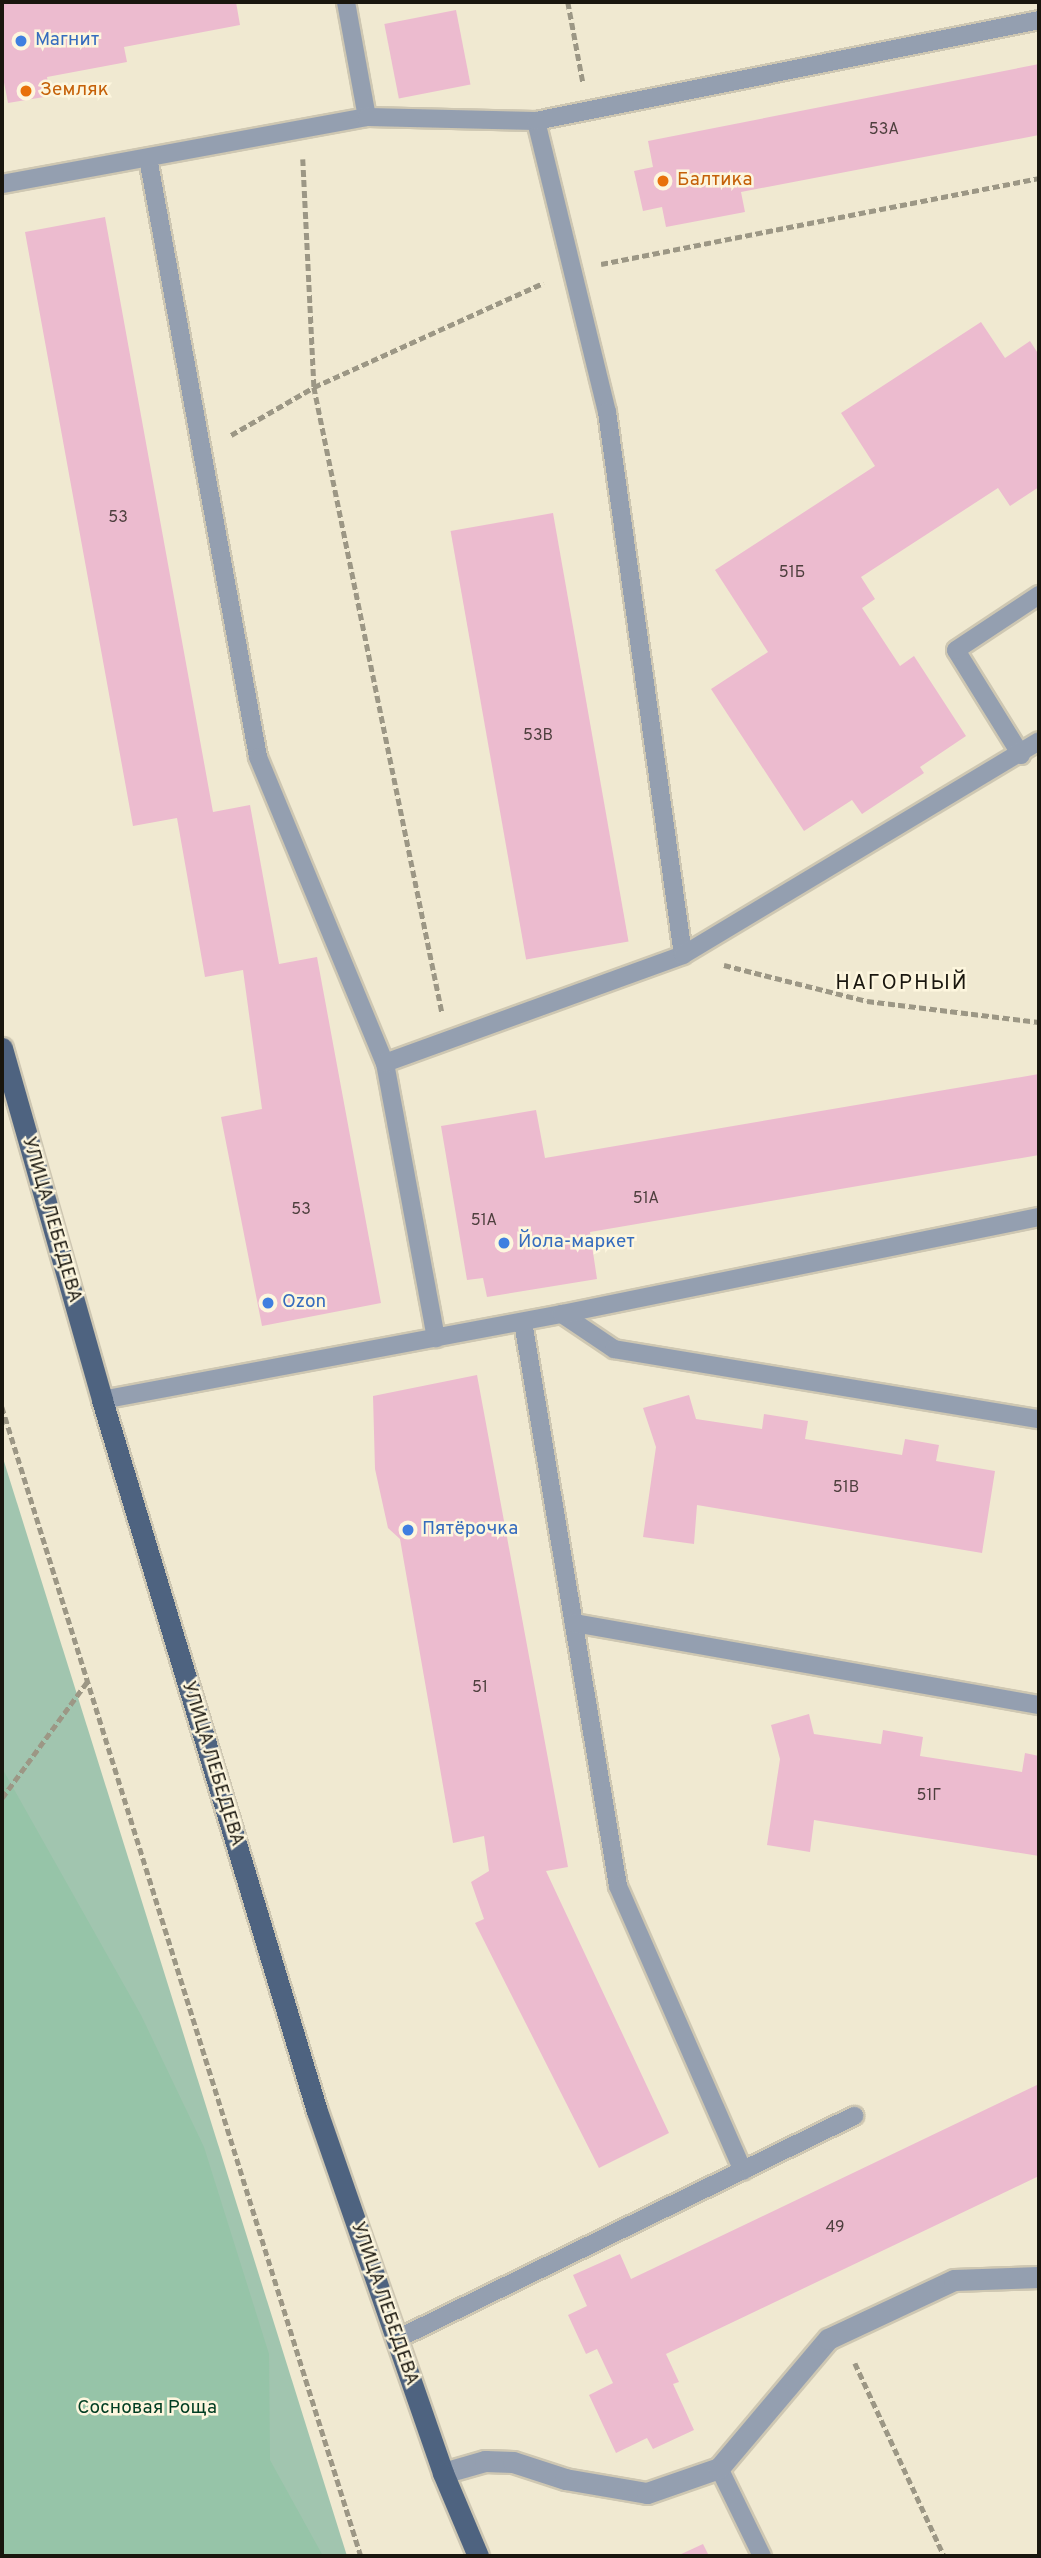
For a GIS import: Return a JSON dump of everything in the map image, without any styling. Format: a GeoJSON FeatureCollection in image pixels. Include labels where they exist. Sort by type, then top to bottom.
{"type":"FeatureCollection","features":[{"type":"Feature","properties":{"kind":"main road","name":"УЛИЦА ЛЕБЕДЕВА"},"geometry":{"type":"LineString","coordinates":[[2,1051],[102,1400],[317,2111],[443,2473],[478,2556]]}},
{"type":"Feature","properties":{"kind":"street"},"geometry":{"type":"LineString","coordinates":[[443,2473],[485,2461],[513,2462],[565,2479],[647,2493],[719,2468],[828,2339],[954,2280],[1039,2277]]}},
{"type":"Feature","properties":{"kind":"lane"},"geometry":{"type":"LineString","coordinates":[[346,2],[367,117]]}},
{"type":"Feature","properties":{"kind":"lane"},"geometry":{"type":"LineString","coordinates":[[2,184],[367,117],[536,121],[1039,20]]}},
{"type":"Feature","properties":{"kind":"lane"},"geometry":{"type":"LineString","coordinates":[[536,121],[607,412],[683,955]]}},
{"type":"Feature","properties":{"kind":"lane"},"geometry":{"type":"LineString","coordinates":[[148,158],[258,757],[385,1063],[436,1338]]}},
{"type":"Feature","properties":{"kind":"lane"},"geometry":{"type":"LineString","coordinates":[[1021,755],[956,650],[1039,595]]}},
{"type":"Feature","properties":{"kind":"lane"},"geometry":{"type":"LineString","coordinates":[[385,1063],[683,955],[1021,755],[1039,741]]}},
{"type":"Feature","properties":{"kind":"lane"},"geometry":{"type":"LineString","coordinates":[[102,1400],[523,1322],[1039,1217]]}},
{"type":"Feature","properties":{"kind":"lane"},"geometry":{"type":"LineString","coordinates":[[562,1314],[614,1349],[1038,1419]]}},
{"type":"Feature","properties":{"kind":"lane"},"geometry":{"type":"LineString","coordinates":[[523,1322],[618,1886],[743,2171]]}},
{"type":"Feature","properties":{"kind":"lane"},"geometry":{"type":"LineString","coordinates":[[574,1623],[1039,1705]]}},
{"type":"Feature","properties":{"kind":"lane"},"geometry":{"type":"LineString","coordinates":[[397,2339],[854,2116]]}},
{"type":"Feature","properties":{"kind":"lane"},"geometry":{"type":"LineString","coordinates":[[719,2468],[762,2556]]}},
{"type":"Feature","properties":{"kind":"path"},"geometry":{"type":"LineString","coordinates":[[568,2],[588,110]]}},
{"type":"Feature","properties":{"kind":"path"},"geometry":{"type":"LineString","coordinates":[[302,129],[314,387],[447,1040]]}},
{"type":"Feature","properties":{"kind":"path"},"geometry":{"type":"LineString","coordinates":[[202,451],[314,387],[573,270],[1039,178]]}},
{"type":"Feature","properties":{"kind":"path"},"geometry":{"type":"LineString","coordinates":[[683,955],[867,1000],[1039,1022]]}},
{"type":"Feature","properties":{"kind":"path"},"geometry":{"type":"LineString","coordinates":[[2,1407],[361,2556]]}},
{"type":"Feature","properties":{"kind":"path"},"geometry":{"type":"LineString","coordinates":[[2,1798],[88,1681]]}},
{"type":"Feature","properties":{"kind":"path"},"geometry":{"type":"LineString","coordinates":[[842,2333],[944,2556]]}},
{"type":"Feature","properties":{"kind":"green space","name":"Сосновая Роща"},"geometry":{"type":"Polygon","coordinates":[[[2,1455],[347,2556],[2,2556],[2,1455]]]}},
{"type":"Feature","properties":{"kind":"green space","name":"Сосновая Роща"},"geometry":{"type":"Polygon","coordinates":[[[2,1768],[141,2015],[204,2147],[269,2354],[270,2460],[323,2556],[2,2556],[2,1768]]]}},
{"type":"Feature","properties":{"kind":"building"},"geometry":{"type":"Polygon","coordinates":[[[2,2],[236,2],[240,25],[124,47],[127,62],[47,77],[50,96],[8,103],[2,72],[2,2]]]}},
{"type":"Feature","properties":{"kind":"building"},"geometry":{"type":"Polygon","coordinates":[[[456,10],[471,85],[399,99],[384,24],[456,10]]]}},
{"type":"Feature","properties":{"kind":"building"},"geometry":{"type":"Polygon","coordinates":[[[1039,64],[1039,135],[741,192],[745,212],[666,227],[662,207],[643,211],[634,171],[653,167],[648,141],[1039,64]]]}},
{"type":"Feature","properties":{"kind":"building"},"geometry":{"type":"Polygon","coordinates":[[[105,217],[213,812],[250,805],[279,964],[317,957],[381,1303],[262,1326],[221,1117],[262,1109],[243,970],[205,977],[177,818],[133,826],[25,232],[105,217]]]}},
{"type":"Feature","properties":{"kind":"building"},"geometry":{"type":"Polygon","coordinates":[[[981,322],[1005,358],[1030,341],[1039,355],[1039,487],[1010,506],[998,488],[861,577],[875,599],[862,608],[900,666],[914,656],[966,736],[920,767],[924,773],[862,814],[852,800],[804,831],[711,689],[768,652],[715,570],[875,466],[841,413],[981,322]]]}},
{"type":"Feature","properties":{"kind":"building"},"geometry":{"type":"Polygon","coordinates":[[[553,513],[629,941],[526,959],[451,531],[553,513]]]}},
{"type":"Feature","properties":{"kind":"building"},"geometry":{"type":"Polygon","coordinates":[[[1039,1074],[1039,1155],[590,1232],[597,1279],[487,1297],[483,1278],[467,1280],[441,1126],[536,1110],[545,1158],[1039,1074]]]}},
{"type":"Feature","properties":{"kind":"building"},"geometry":{"type":"Polygon","coordinates":[[[477,1375],[568,1867],[546,1871],[669,2133],[599,2168],[475,1923],[484,1919],[471,1882],[489,1871],[484,1836],[453,1843],[400,1539],[388,1528],[375,1469],[373,1396],[477,1375]]]}},
{"type":"Feature","properties":{"kind":"building"},"geometry":{"type":"Polygon","coordinates":[[[689,1395],[696,1419],[762,1429],[764,1414],[808,1421],[805,1439],[902,1455],[905,1439],[939,1445],[936,1461],[995,1471],[982,1553],[697,1505],[694,1544],[643,1537],[656,1447],[643,1408],[689,1395]]]}},
{"type":"Feature","properties":{"kind":"building"},"geometry":{"type":"Polygon","coordinates":[[[809,1714],[814,1734],[881,1744],[883,1730],[923,1737],[920,1756],[1022,1772],[1025,1753],[1039,1756],[1039,1856],[814,1820],[810,1852],[767,1845],[780,1759],[771,1725],[809,1714]]]}},
{"type":"Feature","properties":{"kind":"building"},"geometry":{"type":"Polygon","coordinates":[[[1039,2084],[1039,2176],[666,2354],[679,2382],[673,2384],[694,2430],[653,2449],[647,2438],[616,2453],[589,2395],[613,2383],[597,2349],[586,2354],[568,2315],[587,2306],[573,2275],[620,2254],[631,2279],[1039,2084]]]}},
{"type":"Feature","properties":{"kind":"building"},"geometry":{"type":"Polygon","coordinates":[[[703,2544],[709,2556],[677,2556],[703,2544]]]}},
{"type":"Feature","properties":{"kind":"place","name":"Магнит"},"geometry":{"type":"Point","coordinates":[21,41]}},
{"type":"Feature","properties":{"kind":"place","name":"Земляк"},"geometry":{"type":"Point","coordinates":[26,91]}},
{"type":"Feature","properties":{"kind":"place","name":"Балтика"},"geometry":{"type":"Point","coordinates":[663,181]}},
{"type":"Feature","properties":{"kind":"place","name":"Йола-маркет"},"geometry":{"type":"Point","coordinates":[504,1243]}},
{"type":"Feature","properties":{"kind":"place","name":"Ozon"},"geometry":{"type":"Point","coordinates":[268,1303]}},
{"type":"Feature","properties":{"kind":"place","name":"Пятёрочка"},"geometry":{"type":"Point","coordinates":[408,1530]}},
{"type":"Feature","properties":{"kind":"district","name":"НАГОРНЫЙ"},"geometry":{"type":"Point","coordinates":[902,984]}}]}
